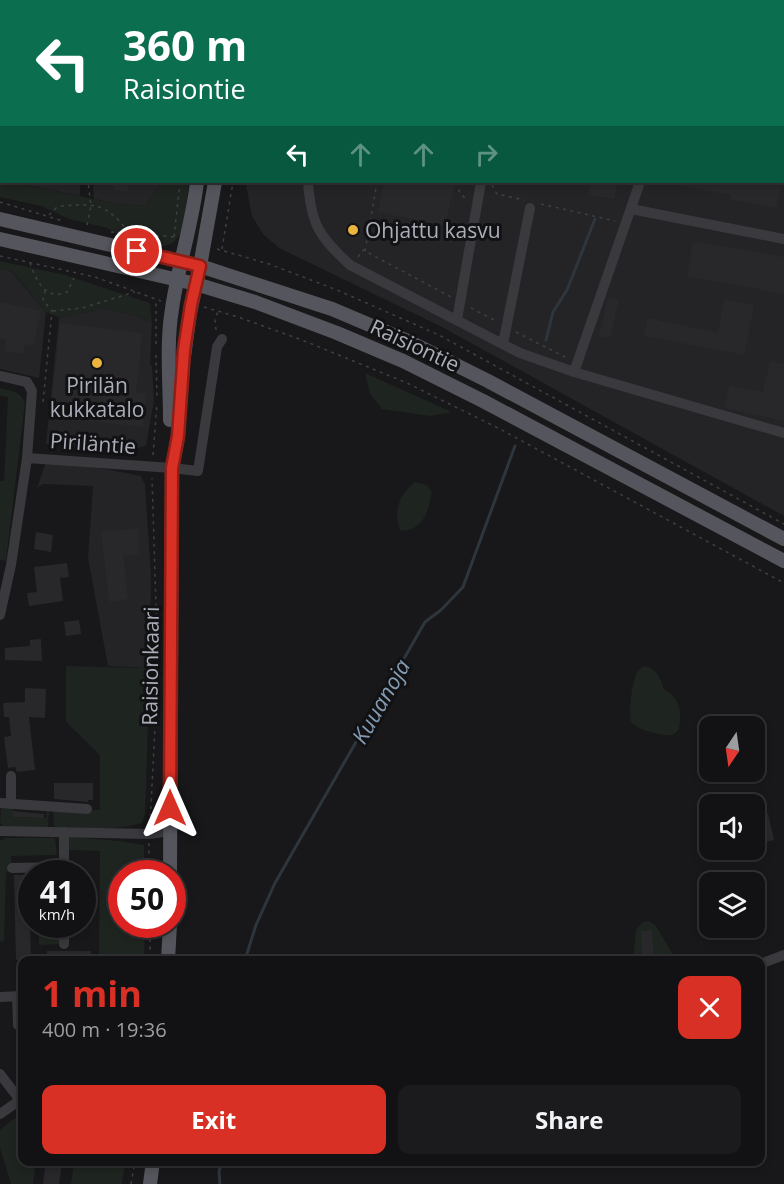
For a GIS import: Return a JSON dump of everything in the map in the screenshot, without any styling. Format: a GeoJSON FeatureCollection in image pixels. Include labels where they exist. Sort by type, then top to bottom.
{"type":"FeatureCollection","features":[{"type":"Feature","properties":{"kind":"main road","name":"Raisionkaari"},"geometry":{"type":"LineString","coordinates":[[170,860],[173,464],[170,434],[169,361],[173,303],[197,183]]}},
{"type":"Feature","properties":{"kind":"main road","name":"Raisionkaari"},"geometry":{"type":"LineString","coordinates":[[173,464],[178,436],[183,364],[191,305],[215,183]]}},
{"type":"Feature","properties":{"kind":"main road","name":"Raisiontie"},"geometry":{"type":"LineString","coordinates":[[0,219],[182,261],[332,309],[410,342],[488,381],[784,539]]}},
{"type":"Feature","properties":{"kind":"main road","name":"Raisiontie"},"geometry":{"type":"LineString","coordinates":[[0,239],[178,280],[255,302],[306,321],[403,361],[784,561]]}},
{"type":"Feature","properties":{"kind":"main road"},"geometry":{"type":"LineString","coordinates":[[168,956],[169,938]]}},
{"type":"Feature","properties":{"kind":"main road"},"geometry":{"type":"LineString","coordinates":[[150,1184],[152,1166]]}},
{"type":"Feature","properties":{"kind":"street"},"geometry":{"type":"LineString","coordinates":[[308,183],[310,208],[318,231],[350,265],[520,353],[574,372],[784,433]]}},
{"type":"Feature","properties":{"kind":"street"},"geometry":{"type":"LineString","coordinates":[[457,320],[481,183]]}},
{"type":"Feature","properties":{"kind":"street"},"geometry":{"type":"LineString","coordinates":[[574,372],[640,183]]}},
{"type":"Feature","properties":{"kind":"street"},"geometry":{"type":"LineString","coordinates":[[503,344],[530,205]]}},
{"type":"Feature","properties":{"kind":"street"},"geometry":{"type":"LineString","coordinates":[[631,209],[784,239]]}},
{"type":"Feature","properties":{"kind":"street","name":"Piriläntie"},"geometry":{"type":"LineString","coordinates":[[0,615],[5,565],[27,458],[153,466],[173,464],[198,471],[220,343]]}},
{"type":"Feature","properties":{"kind":"street"},"geometry":{"type":"LineString","coordinates":[[0,376],[27,382],[32,391],[27,458]]}},
{"type":"Feature","properties":{"kind":"street"},"geometry":{"type":"LineString","coordinates":[[11,776],[5,803],[87,809]]}},
{"type":"Feature","properties":{"kind":"street"},"geometry":{"type":"LineString","coordinates":[[0,831],[149,834],[170,831]]}},
{"type":"Feature","properties":{"kind":"street"},"geometry":{"type":"LineString","coordinates":[[64,832],[64,860]]}},
{"type":"Feature","properties":{"kind":"street"},"geometry":{"type":"LineString","coordinates":[[12,868],[18,868]]}},
{"type":"Feature","properties":{"kind":"street"},"geometry":{"type":"LineString","coordinates":[[64,938],[64,944]]}},
{"type":"Feature","properties":{"kind":"street"},"geometry":{"type":"LineString","coordinates":[[765,962],[784,956]]}},
{"type":"Feature","properties":{"kind":"street"},"geometry":{"type":"LineString","coordinates":[[0,997],[18,996]]}},
{"type":"Feature","properties":{"kind":"street"},"geometry":{"type":"LineString","coordinates":[[0,1074],[18,1097]]}},
{"type":"Feature","properties":{"kind":"street"},"geometry":{"type":"LineString","coordinates":[[0,1114],[18,1101]]}},
{"type":"Feature","properties":{"kind":"path"},"geometry":{"type":"LineString","coordinates":[[87,225],[91,206],[88,183]]}},
{"type":"Feature","properties":{"kind":"path"},"geometry":{"type":"LineString","coordinates":[[174,237],[180,183]]}},
{"type":"Feature","properties":{"kind":"path"},"geometry":{"type":"LineString","coordinates":[[222,250],[233,183]]}},
{"type":"Feature","properties":{"kind":"path"},"geometry":{"type":"LineString","coordinates":[[365,251],[377,183]]}},
{"type":"Feature","properties":{"kind":"path"},"geometry":{"type":"LineString","coordinates":[[458,183],[458,190],[462,196],[477,206]]}},
{"type":"Feature","properties":{"kind":"path"},"geometry":{"type":"LineString","coordinates":[[492,183],[497,194],[530,205],[626,223]]}},
{"type":"Feature","properties":{"kind":"path"},"geometry":{"type":"LineString","coordinates":[[49,215],[62,206],[91,206],[107,209],[128,233]]}},
{"type":"Feature","properties":{"kind":"path"},"geometry":{"type":"LineString","coordinates":[[25,214],[26,209]]}},
{"type":"Feature","properties":{"kind":"path"},"geometry":{"type":"LineString","coordinates":[[12,258],[13,254]]}},
{"type":"Feature","properties":{"kind":"path"},"geometry":{"type":"LineString","coordinates":[[0,256],[94,277],[156,300],[173,303]]}},
{"type":"Feature","properties":{"kind":"path"},"geometry":{"type":"LineString","coordinates":[[30,261],[39,285],[50,293],[67,292],[74,278]]}},
{"type":"Feature","properties":{"kind":"path"},"geometry":{"type":"LineString","coordinates":[[52,311],[82,308],[136,292]]}},
{"type":"Feature","properties":{"kind":"path"},"geometry":{"type":"LineString","coordinates":[[149,860],[158,671],[153,466],[157,402],[156,300]]}},
{"type":"Feature","properties":{"kind":"path"},"geometry":{"type":"LineString","coordinates":[[191,305],[218,310],[312,343],[407,383],[498,428],[784,584]]}},
{"type":"Feature","properties":{"kind":"path"},"geometry":{"type":"LineString","coordinates":[[218,310],[215,320],[220,343]]}},
{"type":"Feature","properties":{"kind":"path"},"geometry":{"type":"LineString","coordinates":[[527,384],[784,524]]}},
{"type":"Feature","properties":{"kind":"path"},"geometry":{"type":"LineString","coordinates":[[150,938],[150,956]]}},
{"type":"Feature","properties":{"kind":"path"},"geometry":{"type":"LineString","coordinates":[[131,1184],[134,1166]]}},
{"type":"Feature","properties":{"kind":"shaded area"},"geometry":{"type":"Polygon","coordinates":[[[0,183],[17,183],[117,204],[145,206],[161,183],[189,183],[181,233],[174,242],[154,247],[125,240],[108,228],[69,219],[41,206],[0,197],[0,183]]]}},
{"type":"Feature","properties":{"kind":"shaded area"},"geometry":{"type":"Polygon","coordinates":[[[17,183],[80,183],[80,196],[17,183]]]}},
{"type":"Feature","properties":{"kind":"shaded area"},"geometry":{"type":"Polygon","coordinates":[[[93,183],[161,183],[145,206],[117,204],[94,199],[93,183]]]}},
{"type":"Feature","properties":{"kind":"shaded area"},"geometry":{"type":"Polygon","coordinates":[[[246,183],[784,183],[784,516],[442,327],[279,248],[263,234],[252,216],[246,183]]]}},
{"type":"Feature","properties":{"kind":"shaded area"},"geometry":{"type":"Polygon","coordinates":[[[0,261],[65,275],[150,303],[152,323],[135,315],[104,308],[59,318],[46,312],[12,271],[0,268],[0,261]]]}},
{"type":"Feature","properties":{"kind":"shaded area"},"geometry":{"type":"Polygon","coordinates":[[[0,268],[11,271],[46,312],[39,378],[0,369],[0,268]]]}},
{"type":"Feature","properties":{"kind":"shaded area"},"geometry":{"type":"Polygon","coordinates":[[[104,308],[135,315],[152,323],[150,365],[152,366],[154,400],[146,446],[122,451],[46,444],[59,318],[104,308]]]}},
{"type":"Feature","properties":{"kind":"shaded area"},"geometry":{"type":"Polygon","coordinates":[[[365,373],[452,412],[430,416],[382,409],[370,394],[365,373]]]}},
{"type":"Feature","properties":{"kind":"shaded area"},"geometry":{"type":"Polygon","coordinates":[[[0,388],[18,394],[25,403],[6,561],[0,560],[0,481],[4,481],[8,397],[0,396],[0,388]]]}},
{"type":"Feature","properties":{"kind":"shaded area"},"geometry":{"type":"Polygon","coordinates":[[[46,462],[106,469],[141,476],[145,485],[151,575],[150,668],[108,666],[88,558],[93,486],[43,484],[37,488],[46,462]]]}},
{"type":"Feature","properties":{"kind":"shaded area"},"geometry":{"type":"Polygon","coordinates":[[[415,482],[427,485],[432,492],[429,506],[420,523],[409,530],[401,531],[397,518],[399,504],[405,492],[415,482]]]}},
{"type":"Feature","properties":{"kind":"shaded area"},"geometry":{"type":"Polygon","coordinates":[[[66,666],[150,668],[145,814],[142,823],[132,826],[99,828],[56,828],[54,826],[53,810],[100,810],[100,755],[66,722],[66,666]]]}},
{"type":"Feature","properties":{"kind":"shaded area"},"geometry":{"type":"Polygon","coordinates":[[[644,666],[657,674],[664,689],[677,701],[680,716],[679,729],[672,735],[650,732],[632,723],[630,706],[634,682],[637,672],[644,666]]]}},
{"type":"Feature","properties":{"kind":"shaded area"},"geometry":{"type":"Polygon","coordinates":[[[1,807],[13,808],[14,817],[46,818],[47,810],[49,810],[48,829],[3,826],[0,823],[1,807]]]}},
{"type":"Feature","properties":{"kind":"shaded area"},"geometry":{"type":"Polygon","coordinates":[[[69,837],[144,845],[144,860],[108,860],[108,938],[145,938],[144,956],[99,956],[100,851],[68,850],[69,837]]]}},
{"type":"Feature","properties":{"kind":"shaded area"},"geometry":{"type":"Polygon","coordinates":[[[5,838],[55,838],[57,855],[11,856],[12,865],[6,873],[4,942],[0,941],[0,841],[5,838]]]}},
{"type":"Feature","properties":{"kind":"shaded area"},"geometry":{"type":"Polygon","coordinates":[[[649,921],[656,926],[674,956],[633,956],[636,930],[643,922],[649,921]]]}},
{"type":"Feature","properties":{"kind":"shaded area"},"geometry":{"type":"Polygon","coordinates":[[[39,938],[64,938],[64,944],[39,945],[39,938]]]}},
{"type":"Feature","properties":{"kind":"shaded area"},"geometry":{"type":"Polygon","coordinates":[[[18,1116],[18,1166],[35,1166],[33,1184],[11,1184],[0,1148],[0,1130],[18,1116]]]}},
{"type":"Feature","properties":{"kind":"shaded area"},"geometry":{"type":"Polygon","coordinates":[[[73,1166],[124,1166],[122,1184],[71,1184],[73,1166]]]}},
{"type":"Feature","properties":{"kind":"building"},"geometry":{"type":"Polygon","coordinates":[[[114,183],[128,183],[128,191],[113,190],[114,183]]]}},
{"type":"Feature","properties":{"kind":"building"},"geometry":{"type":"Polygon","coordinates":[[[384,183],[411,185],[412,183],[455,183],[445,226],[378,212],[384,183]]]}},
{"type":"Feature","properties":{"kind":"building"},"geometry":{"type":"Polygon","coordinates":[[[590,183],[617,183],[614,199],[588,195],[590,183]]]}},
{"type":"Feature","properties":{"kind":"building"},"geometry":{"type":"Polygon","coordinates":[[[684,183],[781,183],[776,208],[730,199],[731,195],[683,186],[684,183]]]}},
{"type":"Feature","properties":{"kind":"building"},"geometry":{"type":"Polygon","coordinates":[[[693,241],[784,257],[784,294],[687,276],[693,241]]]}},
{"type":"Feature","properties":{"kind":"building"},"geometry":{"type":"Polygon","coordinates":[[[608,297],[619,299],[610,338],[599,336],[608,297]]]}},
{"type":"Feature","properties":{"kind":"building"},"geometry":{"type":"Polygon","coordinates":[[[724,299],[754,305],[744,355],[644,336],[648,318],[718,333],[724,299]]]}},
{"type":"Feature","properties":{"kind":"building"},"geometry":{"type":"Polygon","coordinates":[[[0,302],[41,311],[33,346],[25,344],[23,354],[4,351],[6,340],[0,338],[0,302]]]}},
{"type":"Feature","properties":{"kind":"building","name":"Pirilän kukkatalo"},"geometry":{"type":"Polygon","coordinates":[[[60,323],[142,333],[136,393],[146,394],[143,427],[74,419],[76,404],[52,401],[60,323]]]}},
{"type":"Feature","properties":{"kind":"building"},"geometry":{"type":"Polygon","coordinates":[[[770,361],[784,364],[784,421],[725,408],[729,385],[763,392],[770,361]]]}},
{"type":"Feature","properties":{"kind":"building"},"geometry":{"type":"Polygon","coordinates":[[[138,529],[139,555],[123,556],[128,599],[109,602],[101,531],[138,529]]]}},
{"type":"Feature","properties":{"kind":"building"},"geometry":{"type":"Polygon","coordinates":[[[36,532],[53,535],[51,552],[34,549],[36,532]]]}},
{"type":"Feature","properties":{"kind":"building"},"geometry":{"type":"Polygon","coordinates":[[[67,563],[69,577],[60,578],[63,601],[29,606],[27,593],[37,592],[34,567],[67,563]]]}},
{"type":"Feature","properties":{"kind":"building"},"geometry":{"type":"Polygon","coordinates":[[[79,620],[81,634],[66,636],[64,622],[79,620]]]}},
{"type":"Feature","properties":{"kind":"building"},"geometry":{"type":"Polygon","coordinates":[[[41,639],[42,661],[5,660],[5,648],[30,646],[30,640],[41,639]]]}},
{"type":"Feature","properties":{"kind":"building"},"geometry":{"type":"Polygon","coordinates":[[[25,688],[46,689],[45,718],[29,717],[35,770],[17,772],[15,767],[8,768],[4,737],[11,736],[9,717],[4,717],[3,703],[25,702],[25,688]]]}},
{"type":"Feature","properties":{"kind":"building"},"geometry":{"type":"Polygon","coordinates":[[[54,783],[93,783],[93,800],[88,800],[88,802],[54,799],[54,783]]]}},
{"type":"Feature","properties":{"kind":"building"},"geometry":{"type":"Polygon","coordinates":[[[13,811],[44,814],[44,818],[13,817],[13,811]]]}},
{"type":"Feature","properties":{"kind":"building"},"geometry":{"type":"Polygon","coordinates":[[[768,813],[774,840],[765,842],[765,814],[768,813]]]}},
{"type":"Feature","properties":{"kind":"building"},"geometry":{"type":"Polygon","coordinates":[[[14,875],[18,875],[18,938],[30,938],[31,956],[18,956],[16,960],[14,875]]]}},
{"type":"Feature","properties":{"kind":"building"},"geometry":{"type":"Polygon","coordinates":[[[652,930],[654,956],[642,956],[641,931],[652,930]]]}},
{"type":"Feature","properties":{"kind":"building"},"geometry":{"type":"Polygon","coordinates":[[[47,951],[91,951],[91,956],[47,956],[47,951]]]}},
{"type":"Feature","properties":{"kind":"building"},"geometry":{"type":"Polygon","coordinates":[[[45,1166],[62,1166],[59,1184],[43,1184],[45,1166]]]}},
{"type":"Feature","properties":{"kind":"waterway"},"geometry":{"type":"LineString","coordinates":[[546,340],[553,312],[567,290],[595,219]]}},
{"type":"Feature","properties":{"kind":"waterway","name":"Kuuanoja"},"geometry":{"type":"LineString","coordinates":[[246,956],[256,925],[275,883],[425,622],[441,610],[463,587],[515,446]]}},
{"type":"Feature","properties":{"kind":"waterway","name":"Kuuanoja"},"geometry":{"type":"LineString","coordinates":[[220,1184],[221,1166]]}},
{"type":"Feature","properties":{"kind":"place","name":"Ohjattu kasvu"},"geometry":{"type":"Point","coordinates":[353,230]}},
{"type":"Feature","properties":{"kind":"place","name":"Pirilän kukkatalo"},"geometry":{"type":"Point","coordinates":[97,363]}},
{"type":"Feature","properties":{"kind":"route"},"geometry":{"type":"LineString","coordinates":[[137,251],[200,266],[184,350],[178,436],[172,468],[170,808]]}}]}
